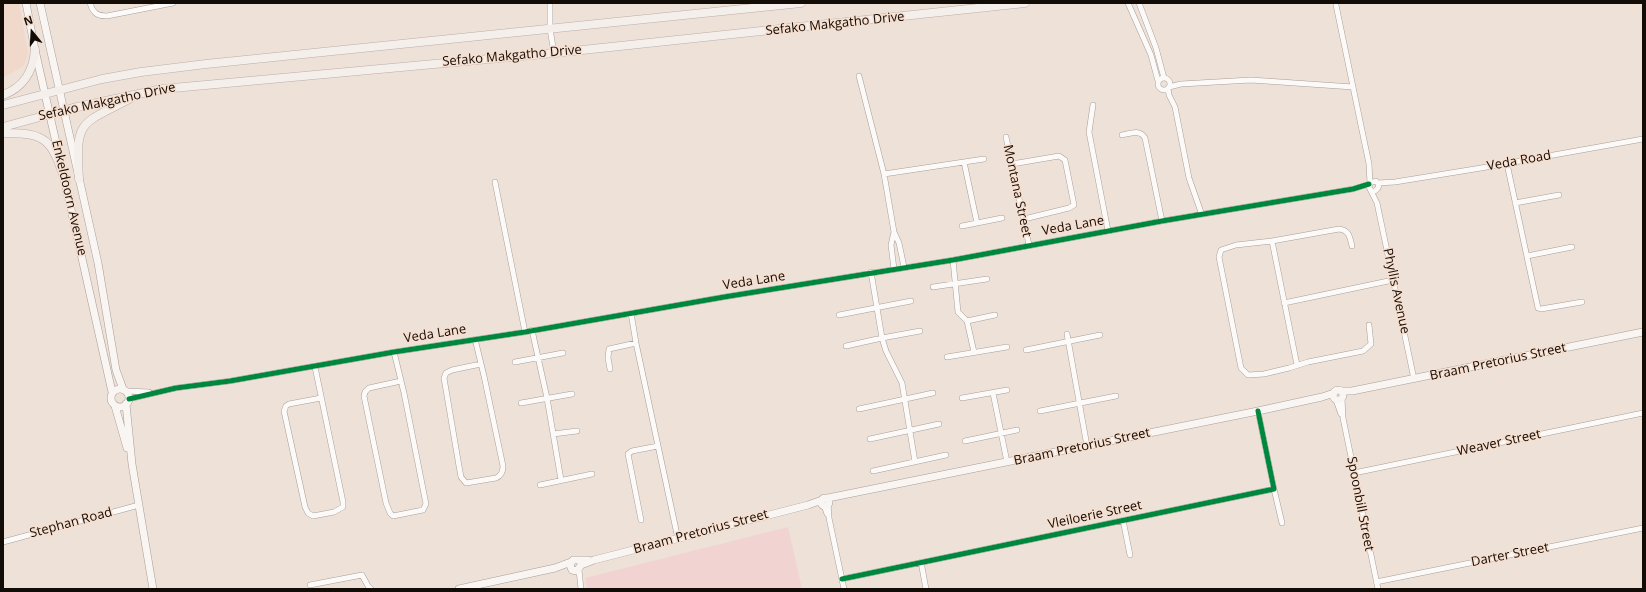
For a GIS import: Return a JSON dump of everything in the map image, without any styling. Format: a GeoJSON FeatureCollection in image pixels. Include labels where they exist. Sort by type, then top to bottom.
{"type":"FeatureCollection","features":[{"type":"Feature","properties":{"kind":"main road","name":"Sefako Makgatho Drive"},"geometry":{"type":"LineString","coordinates":[[3,105],[59,90],[141,72],[801,3]]}},
{"type":"Feature","properties":{"kind":"main road","name":"Sefako Makgatho Drive"},"geometry":{"type":"LineString","coordinates":[[3,127],[49,114],[140,93],[205,84],[554,53],[1025,3]]}},
{"type":"Feature","properties":{"kind":"main road"},"geometry":{"type":"LineString","coordinates":[[3,95],[17,88],[27,78],[32,67],[35,50]]}},
{"type":"Feature","properties":{"kind":"main road"},"geometry":{"type":"LineString","coordinates":[[79,179],[78,144],[83,127],[95,116],[140,93]]}},
{"type":"Feature","properties":{"kind":"main road"},"geometry":{"type":"LineString","coordinates":[[3,132],[28,133],[44,140],[50,146],[56,157],[66,183]]}},
{"type":"Feature","properties":{"kind":"street","name":"Enkeldoorn Avenue"},"geometry":{"type":"LineString","coordinates":[[26,3],[49,114],[66,183],[112,392]]}},
{"type":"Feature","properties":{"kind":"street","name":"Enkeldoorn Avenue"},"geometry":{"type":"LineString","coordinates":[[40,3],[98,263],[116,370],[124,390]]}},
{"type":"Feature","properties":{"kind":"street"},"geometry":{"type":"LineString","coordinates":[[90,3],[94,13],[100,16],[107,16],[173,3]]}},
{"type":"Feature","properties":{"kind":"street"},"geometry":{"type":"LineString","coordinates":[[550,3],[550,29],[554,53]]}},
{"type":"Feature","properties":{"kind":"street"},"geometry":{"type":"LineString","coordinates":[[1128,3],[1150,54],[1168,88],[1174,107],[1189,178],[1202,215]]}},
{"type":"Feature","properties":{"kind":"street"},"geometry":{"type":"LineString","coordinates":[[1139,3],[1156,48],[1164,80]]}},
{"type":"Feature","properties":{"kind":"street","name":"Phyllis Avenue"},"geometry":{"type":"LineString","coordinates":[[1336,5],[1369,164],[1378,186],[1377,204]]}},
{"type":"Feature","properties":{"kind":"street"},"geometry":{"type":"LineString","coordinates":[[859,76],[884,174],[894,232],[899,244],[904,267]]}},
{"type":"Feature","properties":{"kind":"street"},"geometry":{"type":"LineString","coordinates":[[1164,80],[1181,84]]}},
{"type":"Feature","properties":{"kind":"street"},"geometry":{"type":"LineString","coordinates":[[1164,80],[1158,87],[1169,95]]}},
{"type":"Feature","properties":{"kind":"street"},"geometry":{"type":"LineString","coordinates":[[1162,90],[1181,84],[1251,80],[1353,87]]}},
{"type":"Feature","properties":{"kind":"street"},"geometry":{"type":"LineString","coordinates":[[1093,105],[1089,132],[1108,231]]}},
{"type":"Feature","properties":{"kind":"street"},"geometry":{"type":"LineString","coordinates":[[1122,135],[1133,132],[1140,133],[1146,142],[1162,221]]}},
{"type":"Feature","properties":{"kind":"street","name":"Montana Street"},"geometry":{"type":"LineString","coordinates":[[1006,137],[1029,245]]}},
{"type":"Feature","properties":{"kind":"street","name":"Veda Road"},"geometry":{"type":"LineString","coordinates":[[1378,186],[1643,139]]}},
{"type":"Feature","properties":{"kind":"street"},"geometry":{"type":"LineString","coordinates":[[1012,164],[1059,156],[1065,160],[1074,205],[1069,208],[1024,219]]}},
{"type":"Feature","properties":{"kind":"street"},"geometry":{"type":"LineString","coordinates":[[884,174],[984,159]]}},
{"type":"Feature","properties":{"kind":"street"},"geometry":{"type":"LineString","coordinates":[[964,162],[977,223]]}},
{"type":"Feature","properties":{"kind":"street","name":"Phyllis Avenue"},"geometry":{"type":"LineString","coordinates":[[1369,164],[1369,183],[1377,204],[1414,379]]}},
{"type":"Feature","properties":{"kind":"street"},"geometry":{"type":"LineString","coordinates":[[1507,164],[1538,309],[1582,302]]}},
{"type":"Feature","properties":{"kind":"street"},"geometry":{"type":"LineString","coordinates":[[494,182],[525,332]]}},
{"type":"Feature","properties":{"kind":"street"},"geometry":{"type":"LineString","coordinates":[[1353,189],[1369,183],[1378,186]]}},
{"type":"Feature","properties":{"kind":"street"},"geometry":{"type":"LineString","coordinates":[[1353,189],[1371,190],[1378,186]]}},
{"type":"Feature","properties":{"kind":"street","name":"Veda Lane"},"geometry":{"type":"LineString","coordinates":[[158,391],[315,367],[394,352],[525,332],[871,272],[953,260],[1162,221],[1353,189]]}},
{"type":"Feature","properties":{"kind":"street"},"geometry":{"type":"LineString","coordinates":[[1515,203],[1559,195]]}},
{"type":"Feature","properties":{"kind":"street"},"geometry":{"type":"LineString","coordinates":[[962,226],[1002,218]]}},
{"type":"Feature","properties":{"kind":"street"},"geometry":{"type":"LineString","coordinates":[[1352,246],[1348,233],[1344,229],[1272,241],[1236,244],[1220,252],[1219,257],[1240,366],[1244,373],[1252,375],[1289,368],[1367,349],[1372,341],[1369,325]]}},
{"type":"Feature","properties":{"kind":"street"},"geometry":{"type":"LineString","coordinates":[[894,232],[891,245],[894,269]]}},
{"type":"Feature","properties":{"kind":"street"},"geometry":{"type":"LineString","coordinates":[[1272,241],[1297,365]]}},
{"type":"Feature","properties":{"kind":"street"},"geometry":{"type":"LineString","coordinates":[[1526,256],[1572,247]]}},
{"type":"Feature","properties":{"kind":"street"},"geometry":{"type":"LineString","coordinates":[[953,260],[958,312],[967,322],[974,352]]}},
{"type":"Feature","properties":{"kind":"street"},"geometry":{"type":"LineString","coordinates":[[871,272],[882,338],[886,352],[900,378],[915,462]]}},
{"type":"Feature","properties":{"kind":"street"},"geometry":{"type":"LineString","coordinates":[[933,287],[988,279]]}},
{"type":"Feature","properties":{"kind":"street"},"geometry":{"type":"LineString","coordinates":[[1284,303],[1393,280]]}},
{"type":"Feature","properties":{"kind":"street"},"geometry":{"type":"LineString","coordinates":[[838,315],[911,301]]}},
{"type":"Feature","properties":{"kind":"street"},"geometry":{"type":"LineString","coordinates":[[631,313],[636,343],[678,538]]}},
{"type":"Feature","properties":{"kind":"street"},"geometry":{"type":"LineString","coordinates":[[967,322],[995,315]]}},
{"type":"Feature","properties":{"kind":"street"},"geometry":{"type":"LineString","coordinates":[[532,330],[547,398],[561,480]]}},
{"type":"Feature","properties":{"kind":"street"},"geometry":{"type":"LineString","coordinates":[[846,346],[920,331]]}},
{"type":"Feature","properties":{"kind":"street","name":"Braam Pretorius Street"},"geometry":{"type":"LineString","coordinates":[[459,589],[555,568],[576,566],[678,538],[808,505],[826,502],[842,496],[1322,398],[1338,396],[1352,391],[1643,332]]}},
{"type":"Feature","properties":{"kind":"street"},"geometry":{"type":"LineString","coordinates":[[1067,334],[1081,403],[1087,446]]}},
{"type":"Feature","properties":{"kind":"street"},"geometry":{"type":"LineString","coordinates":[[1026,350],[1100,335]]}},
{"type":"Feature","properties":{"kind":"street"},"geometry":{"type":"LineString","coordinates":[[475,339],[481,364],[503,466],[503,471],[496,478],[466,483],[462,477],[459,466],[444,378],[446,372],[481,364]]}},
{"type":"Feature","properties":{"kind":"street"},"geometry":{"type":"LineString","coordinates":[[610,370],[608,358],[609,350],[636,343]]}},
{"type":"Feature","properties":{"kind":"street"},"geometry":{"type":"LineString","coordinates":[[947,357],[1008,347]]}},
{"type":"Feature","properties":{"kind":"street"},"geometry":{"type":"LineString","coordinates":[[394,352],[402,381],[426,504],[423,510],[393,516],[390,513],[386,503],[364,396],[365,392],[369,388],[402,381]]}},
{"type":"Feature","properties":{"kind":"street"},"geometry":{"type":"LineString","coordinates":[[516,362],[563,353]]}},
{"type":"Feature","properties":{"kind":"street"},"geometry":{"type":"LineString","coordinates":[[315,367],[343,506],[338,511],[313,516],[308,513],[305,507],[284,411],[286,406],[289,404],[321,398]]}},
{"type":"Feature","properties":{"kind":"street"},"geometry":{"type":"LineString","coordinates":[[132,464],[115,406],[110,400],[112,392],[117,389],[158,391]]}},
{"type":"Feature","properties":{"kind":"street"},"geometry":{"type":"LineString","coordinates":[[124,390],[128,402],[132,464],[153,589]]}},
{"type":"Feature","properties":{"kind":"street"},"geometry":{"type":"LineString","coordinates":[[962,398],[1007,390]]}},
{"type":"Feature","properties":{"kind":"street"},"geometry":{"type":"LineString","coordinates":[[115,406],[121,407],[128,402],[158,391]]}},
{"type":"Feature","properties":{"kind":"street"},"geometry":{"type":"LineString","coordinates":[[859,409],[933,393]]}},
{"type":"Feature","properties":{"kind":"street"},"geometry":{"type":"LineString","coordinates":[[993,393],[1007,462]]}},
{"type":"Feature","properties":{"kind":"street"},"geometry":{"type":"LineString","coordinates":[[521,403],[572,394]]}},
{"type":"Feature","properties":{"kind":"street"},"geometry":{"type":"LineString","coordinates":[[1040,411],[1116,396]]}},
{"type":"Feature","properties":{"kind":"street","name":"Spoonbill Street"},"geometry":{"type":"LineString","coordinates":[[1338,396],[1378,589]]}},
{"type":"Feature","properties":{"kind":"street"},"geometry":{"type":"LineString","coordinates":[[1258,411],[1282,523]]}},
{"type":"Feature","properties":{"kind":"street","name":"Weaver Street"},"geometry":{"type":"LineString","coordinates":[[1354,473],[1643,413]]}},
{"type":"Feature","properties":{"kind":"street"},"geometry":{"type":"LineString","coordinates":[[870,439],[939,424]]}},
{"type":"Feature","properties":{"kind":"street"},"geometry":{"type":"LineString","coordinates":[[965,441],[1017,430]]}},
{"type":"Feature","properties":{"kind":"street"},"geometry":{"type":"LineString","coordinates":[[553,434],[577,431]]}},
{"type":"Feature","properties":{"kind":"street"},"geometry":{"type":"LineString","coordinates":[[641,520],[628,454],[632,451],[658,446]]}},
{"type":"Feature","properties":{"kind":"street"},"geometry":{"type":"LineString","coordinates":[[873,471],[946,454]]}},
{"type":"Feature","properties":{"kind":"street"},"geometry":{"type":"LineString","coordinates":[[540,485],[592,474]]}},
{"type":"Feature","properties":{"kind":"street","name":"Vleiloerie Street"},"geometry":{"type":"LineString","coordinates":[[842,579],[1274,489]]}},
{"type":"Feature","properties":{"kind":"street"},"geometry":{"type":"LineString","coordinates":[[826,502],[844,589]]}},
{"type":"Feature","properties":{"kind":"street","name":"Stephan Road"},"geometry":{"type":"LineString","coordinates":[[3,542],[139,505]]}},
{"type":"Feature","properties":{"kind":"street","name":"Vleiloerie Street"},"geometry":{"type":"LineString","coordinates":[[1123,520],[1130,555]]}},
{"type":"Feature","properties":{"kind":"street","name":"Darter Street"},"geometry":{"type":"LineString","coordinates":[[1376,582],[1643,528]]}},
{"type":"Feature","properties":{"kind":"street"},"geometry":{"type":"LineString","coordinates":[[921,562],[926,589]]}},
{"type":"Feature","properties":{"kind":"street"},"geometry":{"type":"LineString","coordinates":[[576,566],[581,587]]}},
{"type":"Feature","properties":{"kind":"street"},"geometry":{"type":"LineString","coordinates":[[310,585],[362,575],[371,589]]}},
{"type":"Feature","properties":{"kind":"shaded area"},"geometry":{"type":"Polygon","coordinates":[[[3,3],[19,3],[28,53],[24,66],[3,78],[3,3]]]}},
{"type":"Feature","properties":{"kind":"shaded area"},"geometry":{"type":"Polygon","coordinates":[[[788,527],[802,589],[587,589],[585,578],[788,527]]]}},
{"type":"Feature","properties":{"kind":"cycle path"},"geometry":{"type":"LineString","coordinates":[[129,399],[176,388],[230,381],[394,352],[525,332],[724,297],[953,260],[1162,221],[1353,189],[1369,184]]}},
{"type":"Feature","properties":{"kind":"cycle path"},"geometry":{"type":"LineString","coordinates":[[842,579],[1274,489],[1258,411]]}}]}
